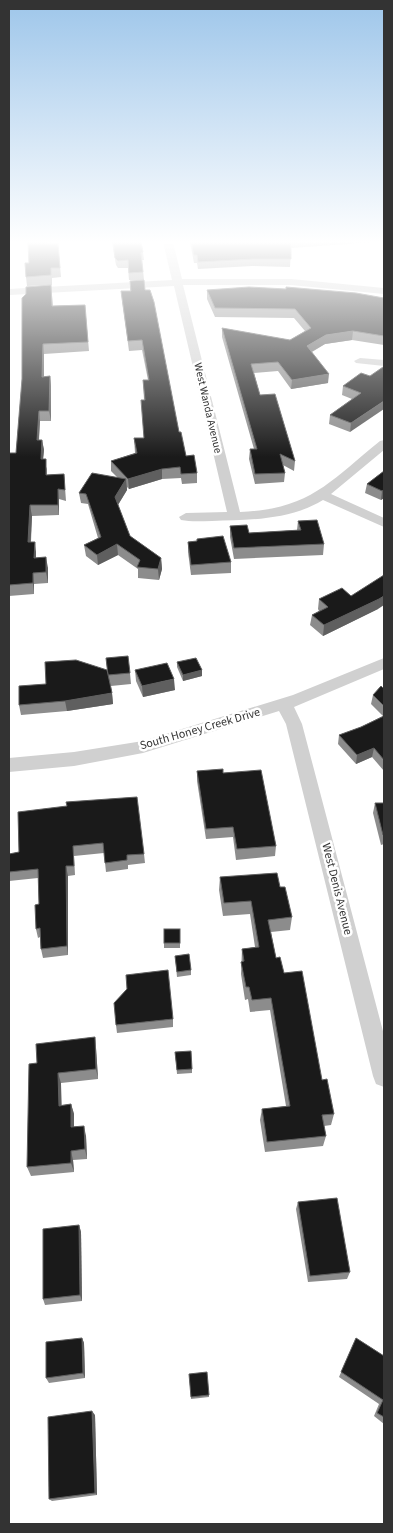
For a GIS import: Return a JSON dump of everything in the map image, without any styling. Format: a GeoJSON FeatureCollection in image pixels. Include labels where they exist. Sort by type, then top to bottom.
{"type":"FeatureCollection","features":[{"type":"Feature","properties":{"kind":"street","name":"West Wanda Avenue"},"geometry":{"type":"LineString","coordinates":[[186,314],[234,515]]}},
{"type":"Feature","properties":{"kind":"street"},"geometry":{"type":"LineString","coordinates":[[360,361],[384,363]]}},
{"type":"Feature","properties":{"kind":"street"},"geometry":{"type":"LineString","coordinates":[[186,517],[234,515],[283,510],[301,506],[321,494],[384,444]]}},
{"type":"Feature","properties":{"kind":"street"},"geometry":{"type":"LineString","coordinates":[[321,494],[384,524]]}},
{"type":"Feature","properties":{"kind":"street","name":"South Honey Creek Drive"},"geometry":{"type":"LineString","coordinates":[[9,765],[74,759],[143,747],[284,704],[384,663]]}},
{"type":"Feature","properties":{"kind":"street","name":"West Denis Avenue"},"geometry":{"type":"LineString","coordinates":[[284,704],[294,724],[384,1076]]}},
{"type":"Feature","properties":{"kind":"building"},"geometry":{"type":"Polygon","coordinates":[[[22,314],[86,314],[88,342],[43,344],[42,377],[50,376],[49,411],[39,411],[37,440],[42,440],[41,459],[46,459],[46,475],[64,474],[65,490],[58,489],[58,505],[30,505],[28,542],[35,542],[34,558],[46,557],[46,572],[33,573],[33,583],[9,585],[9,453],[16,453],[22,379],[22,314]]]}},
{"type":"Feature","properties":{"kind":"building"},"geometry":{"type":"Polygon","coordinates":[[[124,314],[156,314],[179,432],[181,432],[186,456],[194,455],[197,473],[181,474],[180,467],[162,469],[128,479],[111,461],[137,453],[134,438],[144,438],[141,400],[145,400],[143,380],[149,380],[142,340],[128,341],[124,314]]]}},
{"type":"Feature","properties":{"kind":"building"},"geometry":{"type":"Polygon","coordinates":[[[299,314],[384,314],[384,336],[353,331],[326,335],[307,346],[329,374],[292,380],[278,362],[251,364],[260,395],[275,394],[295,461],[280,454],[285,473],[255,474],[250,449],[257,449],[222,328],[290,340],[311,328],[299,314]]]}},
{"type":"Feature","properties":{"kind":"building"},"geometry":{"type":"Polygon","coordinates":[[[383,367],[384,401],[351,423],[330,415],[361,393],[343,386],[361,373],[370,376],[383,367]]]}},
{"type":"Feature","properties":{"kind":"building"},"geometry":{"type":"Polygon","coordinates":[[[384,471],[384,490],[382,491],[367,484],[384,471]]]}},
{"type":"Feature","properties":{"kind":"building"},"geometry":{"type":"Polygon","coordinates":[[[92,473],[126,479],[115,497],[130,536],[161,558],[158,569],[137,567],[140,560],[117,544],[97,555],[84,545],[101,537],[86,494],[79,493],[92,473]]]}},
{"type":"Feature","properties":{"kind":"building"},"geometry":{"type":"Polygon","coordinates":[[[317,520],[324,544],[234,548],[230,526],[247,525],[249,533],[301,530],[298,521],[317,520]]]}},
{"type":"Feature","properties":{"kind":"building"},"geometry":{"type":"Polygon","coordinates":[[[223,536],[231,562],[191,565],[188,542],[223,536]]]}},
{"type":"Feature","properties":{"kind":"building"},"geometry":{"type":"Polygon","coordinates":[[[384,575],[384,596],[379,599],[324,625],[312,615],[328,607],[319,599],[342,588],[351,596],[384,575]]]}},
{"type":"Feature","properties":{"kind":"building"},"geometry":{"type":"Polygon","coordinates":[[[128,656],[130,673],[108,675],[106,658],[128,656]]]}},
{"type":"Feature","properties":{"kind":"building"},"geometry":{"type":"Polygon","coordinates":[[[196,658],[202,670],[183,675],[177,662],[196,658]]]}},
{"type":"Feature","properties":{"kind":"building"},"geometry":{"type":"Polygon","coordinates":[[[76,660],[107,670],[112,693],[65,701],[19,705],[19,686],[46,684],[45,662],[76,660]]]}},
{"type":"Feature","properties":{"kind":"building"},"geometry":{"type":"Polygon","coordinates":[[[167,663],[174,679],[142,686],[135,670],[167,663]]]}},
{"type":"Feature","properties":{"kind":"building"},"geometry":{"type":"Polygon","coordinates":[[[381,686],[384,689],[384,706],[373,695],[381,686]]]}},
{"type":"Feature","properties":{"kind":"building"},"geometry":{"type":"Polygon","coordinates":[[[384,716],[384,760],[374,748],[357,755],[339,735],[361,727],[384,716]]]}},
{"type":"Feature","properties":{"kind":"building"},"geometry":{"type":"Polygon","coordinates":[[[223,769],[223,773],[261,770],[276,846],[237,849],[233,827],[206,829],[197,771],[223,769]]]}},
{"type":"Feature","properties":{"kind":"building"},"geometry":{"type":"Polygon","coordinates":[[[137,797],[144,854],[127,855],[127,860],[105,863],[103,843],[73,846],[74,866],[66,866],[67,946],[41,949],[40,928],[36,929],[35,905],[39,904],[38,869],[9,872],[9,854],[19,852],[18,812],[67,806],[66,802],[137,797]]]}},
{"type":"Feature","properties":{"kind":"building"},"geometry":{"type":"Polygon","coordinates":[[[375,803],[384,803],[384,835],[383,835],[375,803]]]}},
{"type":"Feature","properties":{"kind":"building"},"geometry":{"type":"Polygon","coordinates":[[[277,873],[280,887],[285,887],[292,917],[268,920],[276,958],[280,957],[284,973],[302,971],[322,1080],[327,1079],[334,1114],[322,1115],[326,1136],[267,1142],[262,1109],[290,1106],[271,998],[252,1000],[249,987],[246,987],[241,962],[244,961],[242,949],[259,947],[251,901],[224,903],[220,877],[277,873]]]}},
{"type":"Feature","properties":{"kind":"building"},"geometry":{"type":"Polygon","coordinates":[[[164,929],[180,929],[180,943],[164,943],[164,929]]]}},
{"type":"Feature","properties":{"kind":"building"},"geometry":{"type":"Polygon","coordinates":[[[189,954],[191,970],[177,972],[175,956],[189,954]]]}},
{"type":"Feature","properties":{"kind":"building"},"geometry":{"type":"Polygon","coordinates":[[[168,970],[173,1019],[116,1025],[114,1003],[127,989],[126,975],[168,970]]]}},
{"type":"Feature","properties":{"kind":"building"},"geometry":{"type":"Polygon","coordinates":[[[95,1037],[96,1069],[58,1073],[59,1106],[71,1104],[71,1127],[84,1126],[85,1149],[71,1151],[71,1163],[27,1167],[29,1064],[37,1063],[36,1044],[95,1037]]]}},
{"type":"Feature","properties":{"kind":"building"},"geometry":{"type":"Polygon","coordinates":[[[191,1051],[192,1069],[177,1070],[175,1052],[191,1051]]]}},
{"type":"Feature","properties":{"kind":"building"},"geometry":{"type":"Polygon","coordinates":[[[337,1198],[350,1272],[310,1276],[298,1202],[337,1198]]]}},
{"type":"Feature","properties":{"kind":"building"},"geometry":{"type":"Polygon","coordinates":[[[79,1225],[80,1295],[43,1299],[43,1229],[79,1225]]]}},
{"type":"Feature","properties":{"kind":"building"},"geometry":{"type":"Polygon","coordinates":[[[82,1338],[83,1373],[46,1378],[46,1342],[82,1338]]]}},
{"type":"Feature","properties":{"kind":"building"},"geometry":{"type":"Polygon","coordinates":[[[356,1338],[384,1356],[384,1417],[377,1413],[383,1400],[341,1372],[356,1338]]]}},
{"type":"Feature","properties":{"kind":"building"},"geometry":{"type":"Polygon","coordinates":[[[207,1372],[209,1395],[191,1397],[189,1374],[207,1372]]]}},
{"type":"Feature","properties":{"kind":"building"},"geometry":{"type":"Polygon","coordinates":[[[92,1411],[95,1493],[49,1499],[48,1417],[92,1411]]]}}]}
